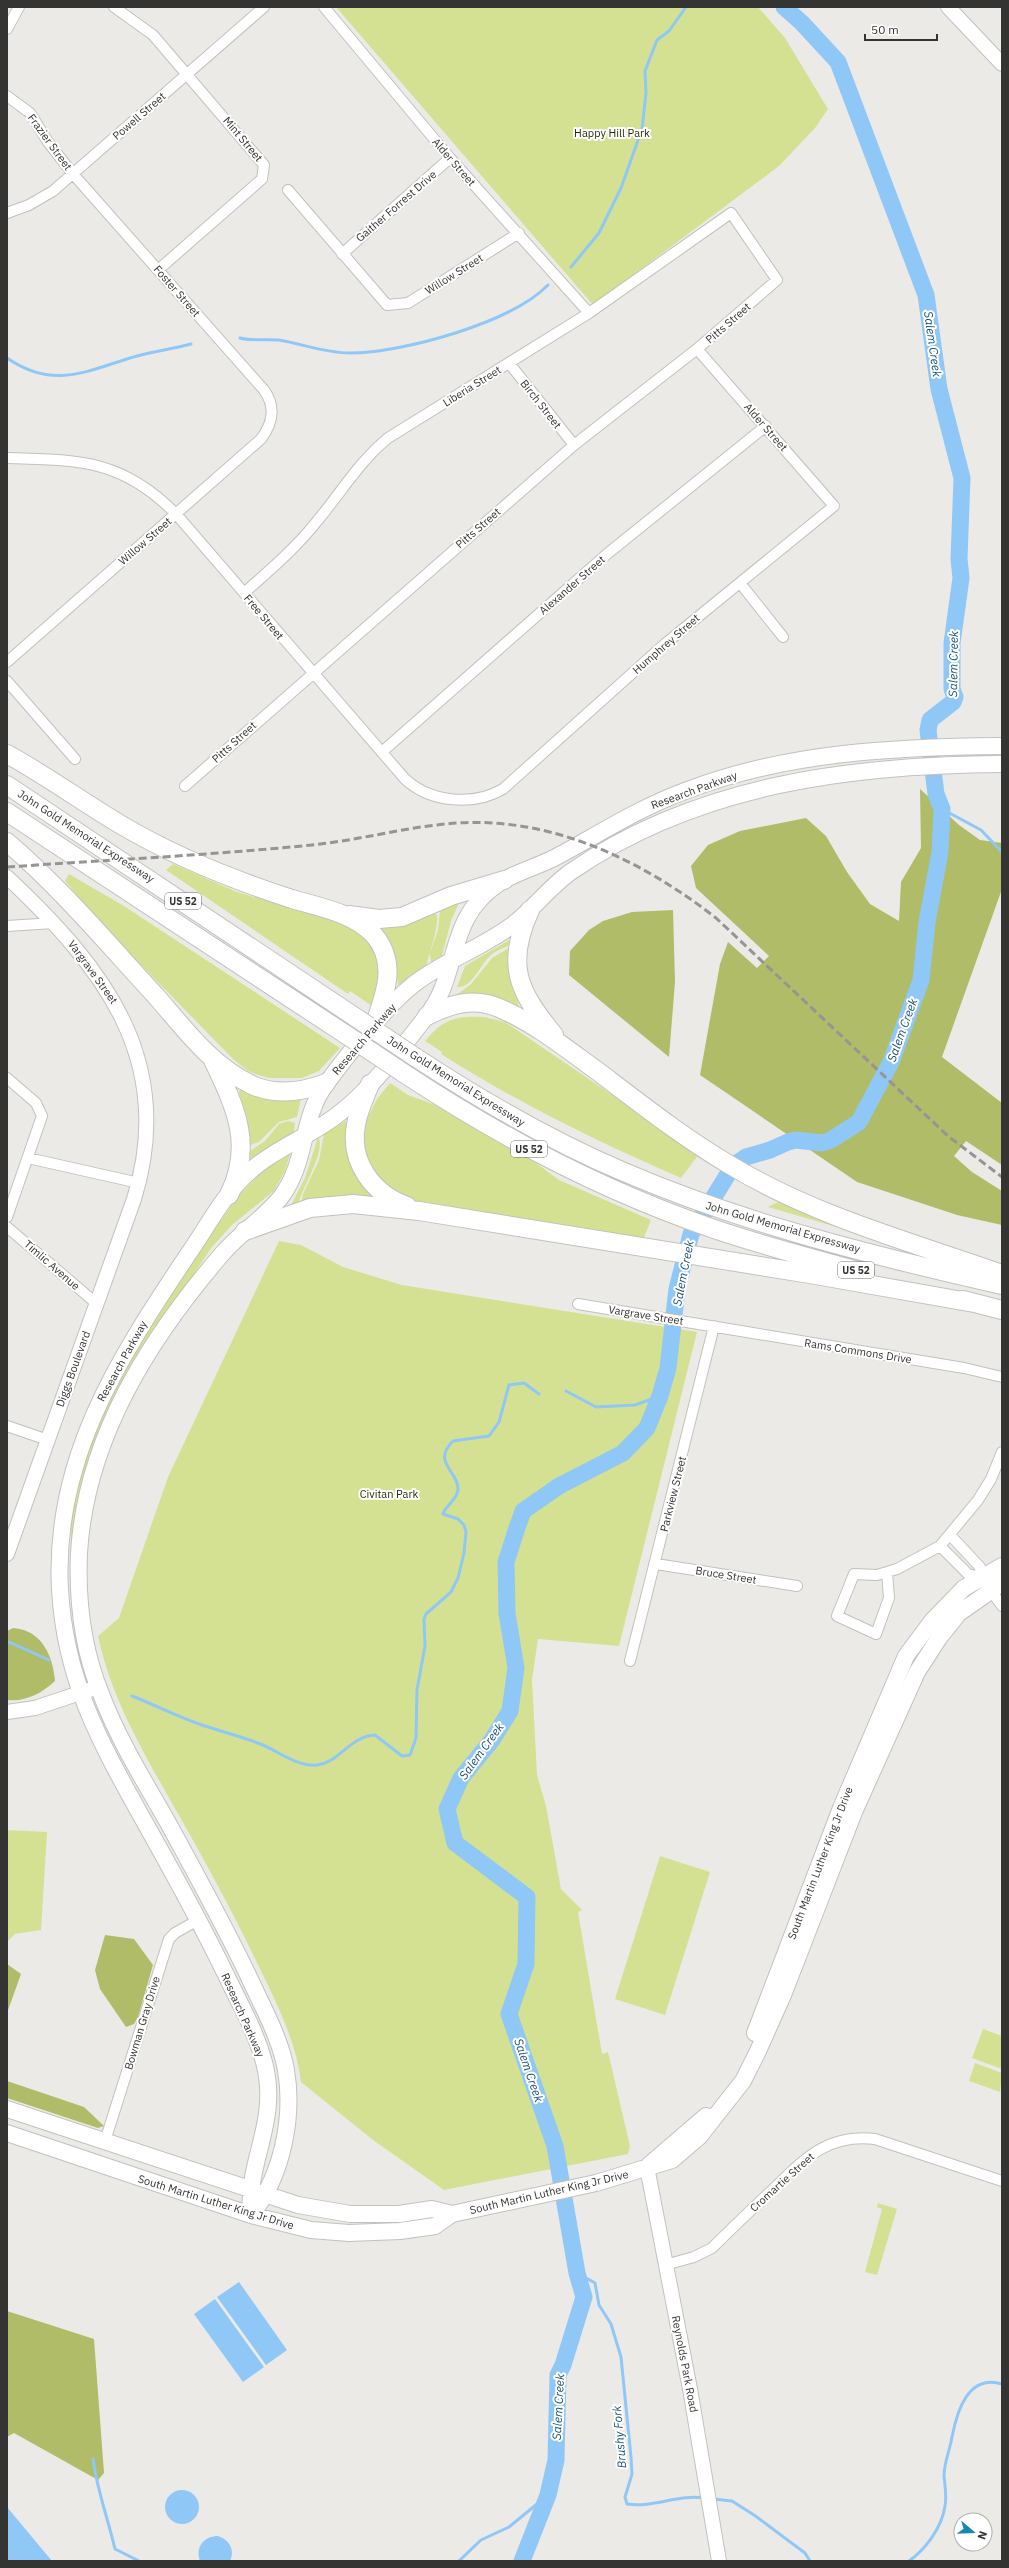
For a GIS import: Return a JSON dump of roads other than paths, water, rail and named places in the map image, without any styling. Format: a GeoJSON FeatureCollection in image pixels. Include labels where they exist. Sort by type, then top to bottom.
{"type":"FeatureCollection","features":[{"type":"Feature","properties":{"kind":"highway"},"geometry":{"type":"LineString","coordinates":[[7,754],[117,823],[176,855],[230,878],[342,914],[356,921],[373,934],[388,960],[387,988],[366,1022]]}},
{"type":"Feature","properties":{"kind":"highway","name":"John Gold Memorial Expressway"},"geometry":{"type":"LineString","coordinates":[[7,785],[366,1022],[415,1057],[532,1128],[610,1166],[676,1194],[749,1219],[1002,1285]]}},
{"type":"Feature","properties":{"kind":"highway","name":"John Gold Memorial Expressway"},"geometry":{"type":"LineString","coordinates":[[7,812],[464,1112],[522,1145],[589,1179],[665,1211],[737,1237],[1002,1310]]}},
{"type":"Feature","properties":{"kind":"highway"},"geometry":{"type":"LineString","coordinates":[[7,842],[67,899],[213,1060],[244,1081],[266,1090],[300,1091],[326,1083]]}},
{"type":"Feature","properties":{"kind":"highway"},"geometry":{"type":"LineString","coordinates":[[342,914],[379,919],[402,917],[451,896],[504,880]]}},
{"type":"Feature","properties":{"kind":"highway"},"geometry":{"type":"LineString","coordinates":[[530,910],[519,940],[518,973],[529,1003],[562,1045]]}},
{"type":"Feature","properties":{"kind":"highway"},"geometry":{"type":"LineString","coordinates":[[427,1016],[456,1004],[490,1005],[507,1012],[562,1045],[709,1152],[780,1192],[834,1215],[1002,1274]]}},
{"type":"Feature","properties":{"kind":"highway"},"geometry":{"type":"LineString","coordinates":[[213,1060],[235,1107],[240,1135],[239,1168],[229,1195]]}},
{"type":"Feature","properties":{"kind":"highway"},"geometry":{"type":"LineString","coordinates":[[370,1084],[355,1126],[355,1143],[358,1161],[366,1177],[378,1190],[394,1201],[419,1211]]}},
{"type":"Feature","properties":{"kind":"highway"},"geometry":{"type":"LineString","coordinates":[[245,1231],[301,1211],[331,1204],[353,1204],[419,1211],[722,1260],[974,1303]]}},
{"type":"Feature","properties":{"kind":"main road","name":"Research Parkway"},"geometry":{"type":"LineString","coordinates":[[250,2215],[248,2189],[267,2124],[269,2098],[267,2074],[254,2034],[198,1920],[101,1744],[79,1693],[65,1640],[59,1585],[61,1530],[74,1469],[98,1404],[122,1356],[229,1195],[253,1169],[335,1117],[370,1084],[427,1016],[438,1000],[460,930],[468,913],[482,898],[504,880],[556,856],[621,819],[684,791],[716,780],[784,762],[817,757],[890,750],[1002,746]]}},
{"type":"Feature","properties":{"kind":"main road","name":"Research Parkway"},"geometry":{"type":"LineString","coordinates":[[250,2215],[267,2195],[284,2140],[288,2113],[288,2084],[281,2050],[272,2027],[229,1937],[119,1735],[98,1687],[85,1636],[79,1571],[85,1505],[99,1455],[121,1400],[156,1338],[223,1253],[271,1208],[288,1186],[295,1171],[313,1106],[326,1083],[366,1022],[415,984],[505,930],[530,910],[561,879],[602,852],[630,836],[691,810],[755,789],[787,782],[891,768],[1002,764]]}},
{"type":"Feature","properties":{"kind":"main road","name":"South Martin Luther King Jr Drive"},"geometry":{"type":"LineString","coordinates":[[7,2133],[250,2215],[312,2230],[366,2234],[435,2226],[452,2214],[596,2183],[672,2160],[695,2141],[725,2107],[743,2081],[783,1995],[854,1812],[917,1672],[939,1638],[959,1613],[991,1584],[1002,1566]]}},
{"type":"Feature","properties":{"kind":"main road","name":"South Martin Luther King Jr Drive"},"geometry":{"type":"LineString","coordinates":[[10,2110],[248,2189],[316,2209],[350,2214],[399,2214],[432,2209],[452,2214]]}},
{"type":"Feature","properties":{"kind":"street"},"geometry":{"type":"LineString","coordinates":[[7,29],[19,7]]}},
{"type":"Feature","properties":{"kind":"street","name":"Mint Street"},"geometry":{"type":"LineString","coordinates":[[114,7],[153,35],[260,159],[264,173],[262,179],[158,270]]}},
{"type":"Feature","properties":{"kind":"street","name":"Powell Street"},"geometry":{"type":"LineString","coordinates":[[7,213],[42,199],[73,174],[264,7]]}},
{"type":"Feature","properties":{"kind":"street","name":"Alder Street"},"geometry":{"type":"LineString","coordinates":[[324,7],[450,158],[519,233],[589,313]]}},
{"type":"Feature","properties":{"kind":"street"},"geometry":{"type":"LineString","coordinates":[[948,7],[1002,64]]}},
{"type":"Feature","properties":{"kind":"street","name":"Frazier Street"},"geometry":{"type":"LineString","coordinates":[[7,96],[30,113],[48,142],[73,174]]}},
{"type":"Feature","properties":{"kind":"street","name":"Gaither Forrest Drive"},"geometry":{"type":"LineString","coordinates":[[342,254],[450,158]]}},
{"type":"Feature","properties":{"kind":"street","name":"Foster Street"},"geometry":{"type":"LineString","coordinates":[[73,174],[264,390],[271,401],[272,413]]}},
{"type":"Feature","properties":{"kind":"street"},"geometry":{"type":"LineString","coordinates":[[288,190],[342,254]]}},
{"type":"Feature","properties":{"kind":"street","name":"Liberia Street"},"geometry":{"type":"LineString","coordinates":[[244,593],[302,539],[368,454],[388,438],[589,313],[731,213],[777,280]]}},
{"type":"Feature","properties":{"kind":"street","name":"Willow Street"},"geometry":{"type":"LineString","coordinates":[[342,254],[387,305],[408,303],[519,233]]}},
{"type":"Feature","properties":{"kind":"street","name":"Pitts Street"},"geometry":{"type":"LineString","coordinates":[[185,786],[312,673],[574,445],[697,349],[777,280]]}},
{"type":"Feature","properties":{"kind":"street","name":"Alder Street"},"geometry":{"type":"LineString","coordinates":[[697,349],[766,426],[834,506]]}},
{"type":"Feature","properties":{"kind":"street","name":"Birch Street"},"geometry":{"type":"LineString","coordinates":[[509,363],[574,445]]}},
{"type":"Feature","properties":{"kind":"street","name":"Willow Street"},"geometry":{"type":"LineString","coordinates":[[7,662],[261,439],[270,425],[272,413]]}},
{"type":"Feature","properties":{"kind":"street","name":"Alexander Street"},"geometry":{"type":"LineString","coordinates":[[383,751],[607,554],[766,426]]}},
{"type":"Feature","properties":{"kind":"street","name":"Free Street"},"geometry":{"type":"LineString","coordinates":[[7,458],[57,459],[109,468],[139,482],[176,514],[312,673],[383,751],[406,780],[423,792],[466,800],[492,796],[503,789]]}},
{"type":"Feature","properties":{"kind":"street","name":"Humphrey Street"},"geometry":{"type":"LineString","coordinates":[[503,789],[666,643],[834,506]]}},
{"type":"Feature","properties":{"kind":"street"},"geometry":{"type":"LineString","coordinates":[[740,583],[782,637]]}},
{"type":"Feature","properties":{"kind":"street"},"geometry":{"type":"LineString","coordinates":[[7,681],[75,759]]}},
{"type":"Feature","properties":{"kind":"street","name":"Vargrave Street"},"geometry":{"type":"LineString","coordinates":[[7,877],[54,923],[110,994],[126,1022],[137,1052],[145,1083],[148,1116],[147,1144],[139,1183]]}},
{"type":"Feature","properties":{"kind":"street"},"geometry":{"type":"LineString","coordinates":[[7,926],[54,923]]}},
{"type":"Feature","properties":{"kind":"street"},"geometry":{"type":"LineString","coordinates":[[7,1078],[40,1108],[41,1122],[7,1217]]}},
{"type":"Feature","properties":{"kind":"street"},"geometry":{"type":"LineString","coordinates":[[28,1158],[139,1183]]}},
{"type":"Feature","properties":{"kind":"street","name":"Diggs Boulevard"},"geometry":{"type":"LineString","coordinates":[[7,1554],[139,1183]]}},
{"type":"Feature","properties":{"kind":"street","name":"Timlic Avenue"},"geometry":{"type":"LineString","coordinates":[[7,1227],[97,1304]]}},
{"type":"Feature","properties":{"kind":"street","name":"Vargrave Street"},"geometry":{"type":"LineString","coordinates":[[578,1304],[714,1326]]}},
{"type":"Feature","properties":{"kind":"street","name":"Rams Commons Drive"},"geometry":{"type":"LineString","coordinates":[[714,1326],[964,1368],[1002,1377]]}},
{"type":"Feature","properties":{"kind":"street","name":"Parkview Street"},"geometry":{"type":"LineString","coordinates":[[630,1661],[656,1564],[714,1326]]}},
{"type":"Feature","properties":{"kind":"street"},"geometry":{"type":"LineString","coordinates":[[7,1426],[48,1440]]}},
{"type":"Feature","properties":{"kind":"street"},"geometry":{"type":"LineString","coordinates":[[887,1572],[889,1598],[876,1634],[837,1616],[854,1574],[877,1575],[887,1572],[940,1546],[951,1536],[988,1484],[1002,1452]]}},
{"type":"Feature","properties":{"kind":"street"},"geometry":{"type":"LineString","coordinates":[[951,1536],[980,1567],[991,1584],[1002,1606]]}},
{"type":"Feature","properties":{"kind":"street"},"geometry":{"type":"LineString","coordinates":[[940,1546],[968,1574],[991,1584]]}},
{"type":"Feature","properties":{"kind":"street","name":"Bruce Street"},"geometry":{"type":"LineString","coordinates":[[656,1564],[797,1586]]}},
{"type":"Feature","properties":{"kind":"street"},"geometry":{"type":"LineString","coordinates":[[7,1712],[35,1708],[98,1687]]}},
{"type":"Feature","properties":{"kind":"street","name":"Bowman Gray Drive"},"geometry":{"type":"LineString","coordinates":[[105,2141],[167,1944],[175,1933],[198,1920]]}},
{"type":"Feature","properties":{"kind":"street","name":"Cromartie Street"},"geometry":{"type":"LineString","coordinates":[[665,2265],[694,2257],[712,2248],[808,2156],[838,2142],[863,2138],[875,2139],[1002,2181]]}},
{"type":"Feature","properties":{"kind":"street","name":"Reynolds Park Road"},"geometry":{"type":"LineString","coordinates":[[646,2167],[706,2482],[719,2561]]}},
{"type":"Feature","properties":{"kind":"street"},"geometry":{"type":"LineString","coordinates":[[717,2546],[725,2561]]}},
{"type":"Feature","properties":{"kind":"water"},"geometry":{"type":"Polygon","coordinates":[[[239,2282],[287,2350],[266,2365],[217,2297],[239,2282]]]}},
{"type":"Feature","properties":{"kind":"water"},"geometry":{"type":"Polygon","coordinates":[[[215,2299],[264,2367],[243,2382],[194,2314],[215,2299]]]}},
{"type":"Feature","properties":{"kind":"water"},"geometry":{"type":"Polygon","coordinates":[[[182,2490],[194,2495],[199,2507],[194,2519],[182,2524],[170,2519],[165,2507],[170,2495],[182,2490]]]}},
{"type":"Feature","properties":{"kind":"water"},"geometry":{"type":"Polygon","coordinates":[[[7,2507],[52,2561],[7,2561],[7,2507]]]}},
{"type":"Feature","properties":{"kind":"water"},"geometry":{"type":"Polygon","coordinates":[[[213,2536],[218,2536],[226,2540],[232,2549],[230,2561],[200,2561],[199,2551],[202,2543],[213,2536]]]}},
{"type":"Feature","properties":{"kind":"waterway"},"geometry":{"type":"LineString","coordinates":[[571,267],[599,233],[621,188],[642,129],[646,93],[645,71],[657,40],[669,31],[686,7]]}},
{"type":"Feature","properties":{"kind":"waterway","name":"Salem Creek"},"geometry":{"type":"LineString","coordinates":[[522,2561],[548,2495],[556,2460],[558,2375],[563,2365],[584,2297],[577,2273],[555,2146],[509,2014],[526,1964],[527,1897],[455,1843],[447,1809],[461,1778],[492,1740],[510,1711],[516,1668],[507,1613],[506,1562],[523,1511],[559,1486],[623,1453],[647,1428],[660,1396],[668,1368],[677,1289],[691,1234],[733,1166],[746,1157],[770,1150],[788,1142],[796,1140],[822,1143],[831,1140],[859,1122],[891,1062],[921,980],[927,922],[940,852],[942,809],[936,794],[928,730],[930,720],[953,702],[955,697],[952,689],[952,643],[961,578],[959,559],[962,478],[939,389],[926,295],[838,62],[802,23],[784,7]]}},
{"type":"Feature","properties":{"kind":"waterway"},"geometry":{"type":"LineString","coordinates":[[240,338],[279,340],[341,353],[372,352],[398,348],[426,342],[483,323],[509,312],[531,299],[548,285]]}},
{"type":"Feature","properties":{"kind":"waterway"},"geometry":{"type":"LineString","coordinates":[[7,358],[24,368],[41,374],[56,376],[72,375],[144,354],[191,344]]}},
{"type":"Feature","properties":{"kind":"waterway"},"geometry":{"type":"LineString","coordinates":[[942,809],[981,830],[1002,852]]}},
{"type":"Feature","properties":{"kind":"waterway"},"geometry":{"type":"LineString","coordinates":[[132,1696],[193,1722],[248,1739],[303,1764],[317,1765],[325,1763],[332,1760],[358,1740],[366,1736],[375,1735],[402,1756],[410,1755],[416,1738],[417,1690],[425,1646],[424,1619],[426,1614],[451,1592],[458,1578],[464,1553],[466,1532],[464,1525],[458,1519],[443,1514],[446,1508],[456,1497],[458,1490],[455,1477],[445,1461],[447,1449],[453,1441],[489,1436],[499,1422],[509,1385],[524,1383],[539,1394]]}},
{"type":"Feature","properties":{"kind":"waterway"},"geometry":{"type":"LineString","coordinates":[[566,1391],[596,1407],[635,1405],[660,1396]]}},
{"type":"Feature","properties":{"kind":"waterway"},"geometry":{"type":"LineString","coordinates":[[9,1642],[49,1660]]}},
{"type":"Feature","properties":{"kind":"waterway","name":"Brushy Fork"},"geometry":{"type":"LineString","coordinates":[[577,2273],[595,2283],[599,2305],[611,2324],[621,2357],[632,2474],[625,2497],[627,2504],[637,2505],[685,2498],[705,2498]]}},
{"type":"Feature","properties":{"kind":"waterway","name":"Brushy Fork"},"geometry":{"type":"LineString","coordinates":[[909,2561],[927,2544],[937,2529],[943,2514],[946,2498],[944,2476],[945,2466],[954,2427],[961,2406],[966,2397],[981,2384],[990,2382],[1002,2384]]}},
{"type":"Feature","properties":{"kind":"waterway"},"geometry":{"type":"LineString","coordinates":[[93,2459],[100,2493],[115,2549],[139,2561]]}},
{"type":"Feature","properties":{"kind":"waterway"},"geometry":{"type":"LineString","coordinates":[[459,2561],[481,2540],[509,2527],[548,2495]]}},
{"type":"Feature","properties":{"kind":"waterway","name":"Brushy Fork"},"geometry":{"type":"LineString","coordinates":[[713,2499],[732,2501],[754,2515],[805,2553],[810,2561]]}},
{"type":"Feature","properties":{"kind":"railway"},"geometry":{"type":"LineString","coordinates":[[7,867],[274,849],[330,843],[421,827],[458,823],[493,823],[528,827],[562,835],[627,861],[688,897],[716,918],[948,1136],[1002,1177]]}},
{"type":"Feature","properties":{"kind":"park label","name":"Happy Hill Park"},"geometry":{"type":"Point","coordinates":[612,133]}},
{"type":"Feature","properties":{"kind":"park label","name":"Civitan Park"},"geometry":{"type":"Point","coordinates":[389,1494]}}]}
